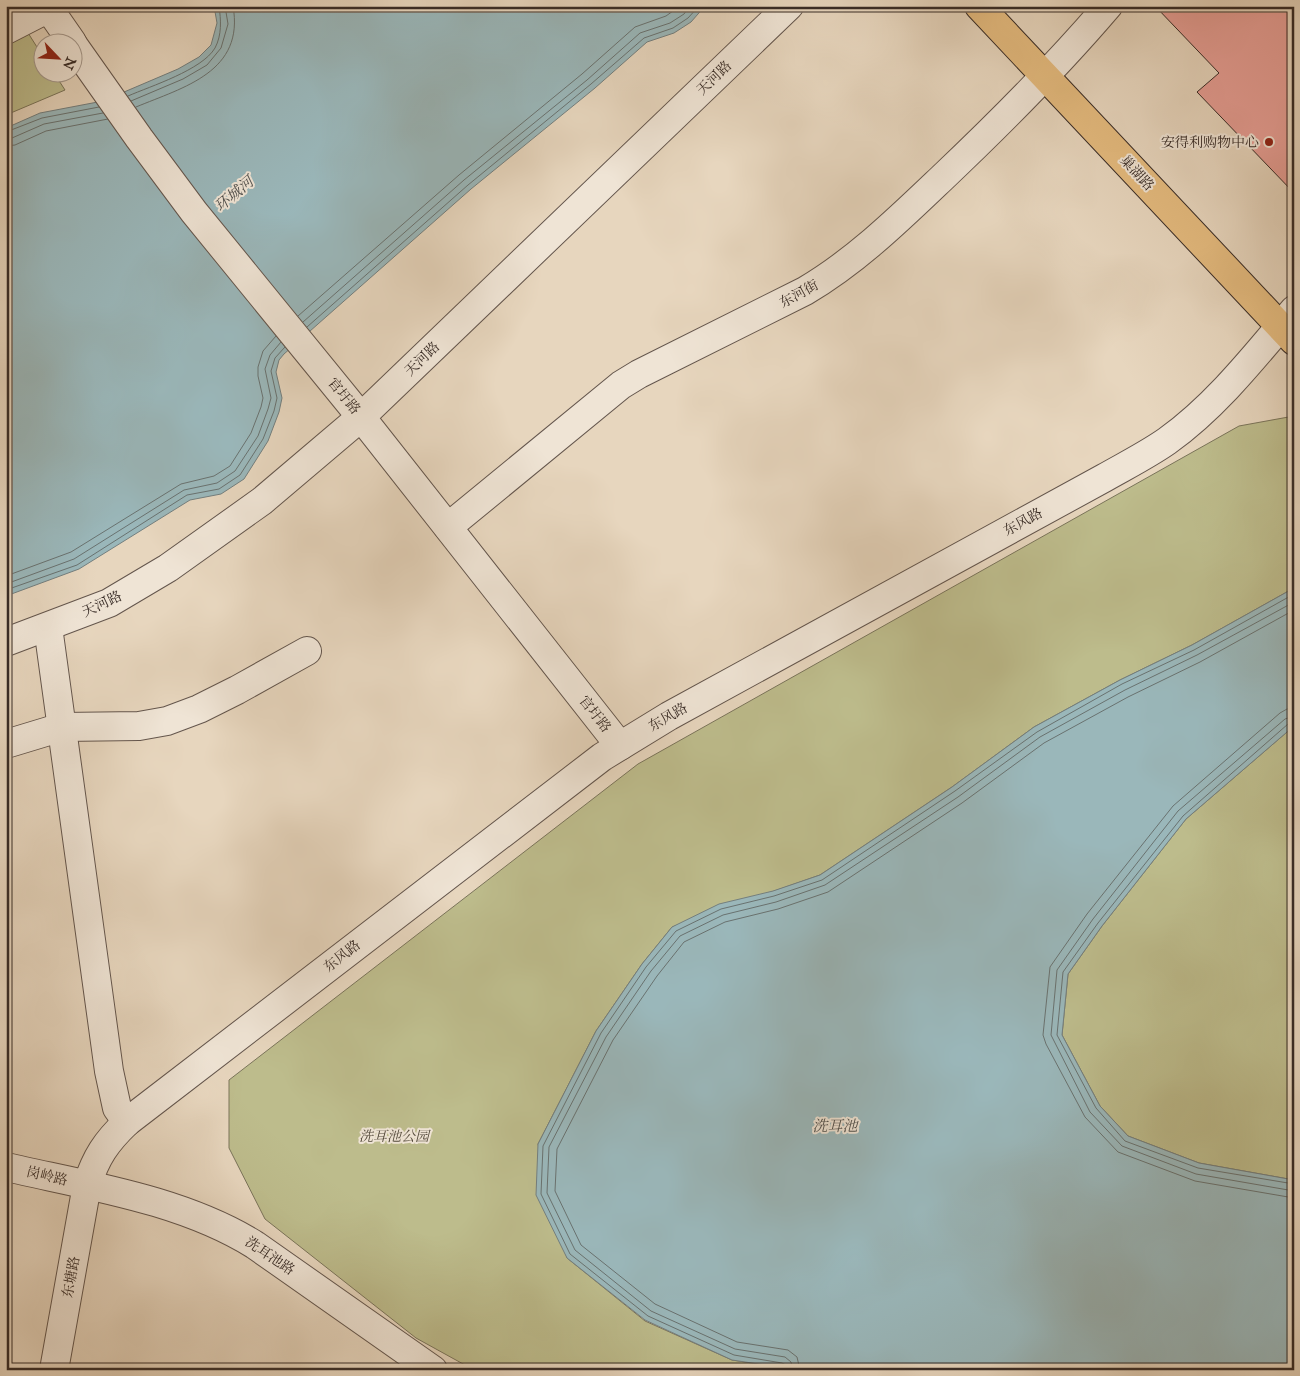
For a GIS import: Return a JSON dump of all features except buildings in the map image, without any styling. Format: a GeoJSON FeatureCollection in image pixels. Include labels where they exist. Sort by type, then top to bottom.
{"type":"FeatureCollection","features":[{"type":"Feature","properties":{"kind":"main road","name":"巢湖路"},"geometry":{"type":"LineString","coordinates":[[979,6],[1289,326]]}},
{"type":"Feature","properties":{"kind":"street","name":"天河路"},"geometry":{"type":"LineString","coordinates":[[6,642],[48,627],[133,590],[232,524],[280,486],[361,417],[789,6]]}},
{"type":"Feature","properties":{"kind":"street","name":"东河街"},"geometry":{"type":"LineString","coordinates":[[448,527],[621,385],[639,374],[805,291],[854,258],[931,189],[1046,76],[1108,6]]}},
{"type":"Feature","properties":{"kind":"street","name":"官圩路"},"geometry":{"type":"LineString","coordinates":[[48,7],[65,32]]}},
{"type":"Feature","properties":{"kind":"street"},"geometry":{"type":"LineString","coordinates":[[6,30],[48,7]]}},
{"type":"Feature","properties":{"kind":"street","name":"官圩路"},"geometry":{"type":"LineString","coordinates":[[82,57],[139,138],[189,204],[361,417],[620,746]]}},
{"type":"Feature","properties":{"kind":"street","name":"东风路"},"geometry":{"type":"LineString","coordinates":[[87,1185],[103,1148],[127,1122],[540,804],[620,746],[669,716],[1104,478],[1165,442],[1198,416],[1289,326]]}},
{"type":"Feature","properties":{"kind":"street"},"geometry":{"type":"LineString","coordinates":[[48,627],[108,1071],[117,1108],[127,1122]]}},
{"type":"Feature","properties":{"kind":"street"},"geometry":{"type":"LineString","coordinates":[[6,744],[62,727],[138,726],[167,721],[199,709],[308,650]]}},
{"type":"Feature","properties":{"kind":"street","name":"岗岭路"},"geometry":{"type":"LineString","coordinates":[[6,1167],[87,1185]]}},
{"type":"Feature","properties":{"kind":"street","name":"东塘路"},"geometry":{"type":"LineString","coordinates":[[54,1370],[87,1185]]}},
{"type":"Feature","properties":{"kind":"street","name":"洗耳池路"},"geometry":{"type":"LineString","coordinates":[[87,1185],[166,1205],[229,1230],[255,1245],[433,1370]]}},
{"type":"Feature","properties":{"kind":"green space"},"geometry":{"type":"Polygon","coordinates":[[[6,6],[11,6],[32,39],[32,82],[60,82],[65,90],[6,115],[6,6]]]}},
{"type":"Feature","properties":{"kind":"green space","name":"洗耳池公园"},"geometry":{"type":"Polygon","coordinates":[[[1294,416],[1294,588],[1192,645],[1120,680],[1034,727],[952,787],[820,875],[672,927],[642,964],[596,1031],[538,1144],[567,1258],[645,1321],[732,1360],[798,1370],[474,1370],[416,1338],[265,1219],[229,1148],[229,1080],[638,764],[1239,426],[1294,416]]]}},
{"type":"Feature","properties":{"kind":"green space"},"geometry":{"type":"Polygon","coordinates":[[[1294,726],[1294,1180],[1199,1163],[1128,1136],[1100,1106],[1062,1035],[1068,974],[1102,926],[1186,819],[1294,726]]]}},
{"type":"Feature","properties":{"kind":"water","name":"环城河"},"geometry":{"type":"Polygon","coordinates":[[[214,6],[705,6],[691,22],[674,33],[647,42],[595,88],[471,189],[284,354],[279,360],[276,372],[282,398],[279,412],[268,441],[244,479],[221,494],[190,500],[79,569],[6,596],[6,128],[40,113],[103,101],[178,69],[199,57],[211,45],[217,23],[214,6]]]}},
{"type":"Feature","properties":{"kind":"water","name":"洗耳池"},"geometry":{"type":"Polygon","coordinates":[[[1294,588],[1294,726],[1186,819],[1102,926],[1068,974],[1062,1035],[1100,1106],[1128,1136],[1199,1163],[1294,1180],[1294,1370],[798,1370],[732,1360],[645,1320],[567,1258],[536,1195],[538,1144],[596,1031],[642,964],[672,927],[719,904],[773,891],[820,875],[952,787],[1034,727],[1120,680],[1192,645],[1294,588]]]}},
{"type":"Feature","properties":{"kind":"place","name":"安得利购物中心"},"geometry":{"type":"Point","coordinates":[1269,142]}}]}
